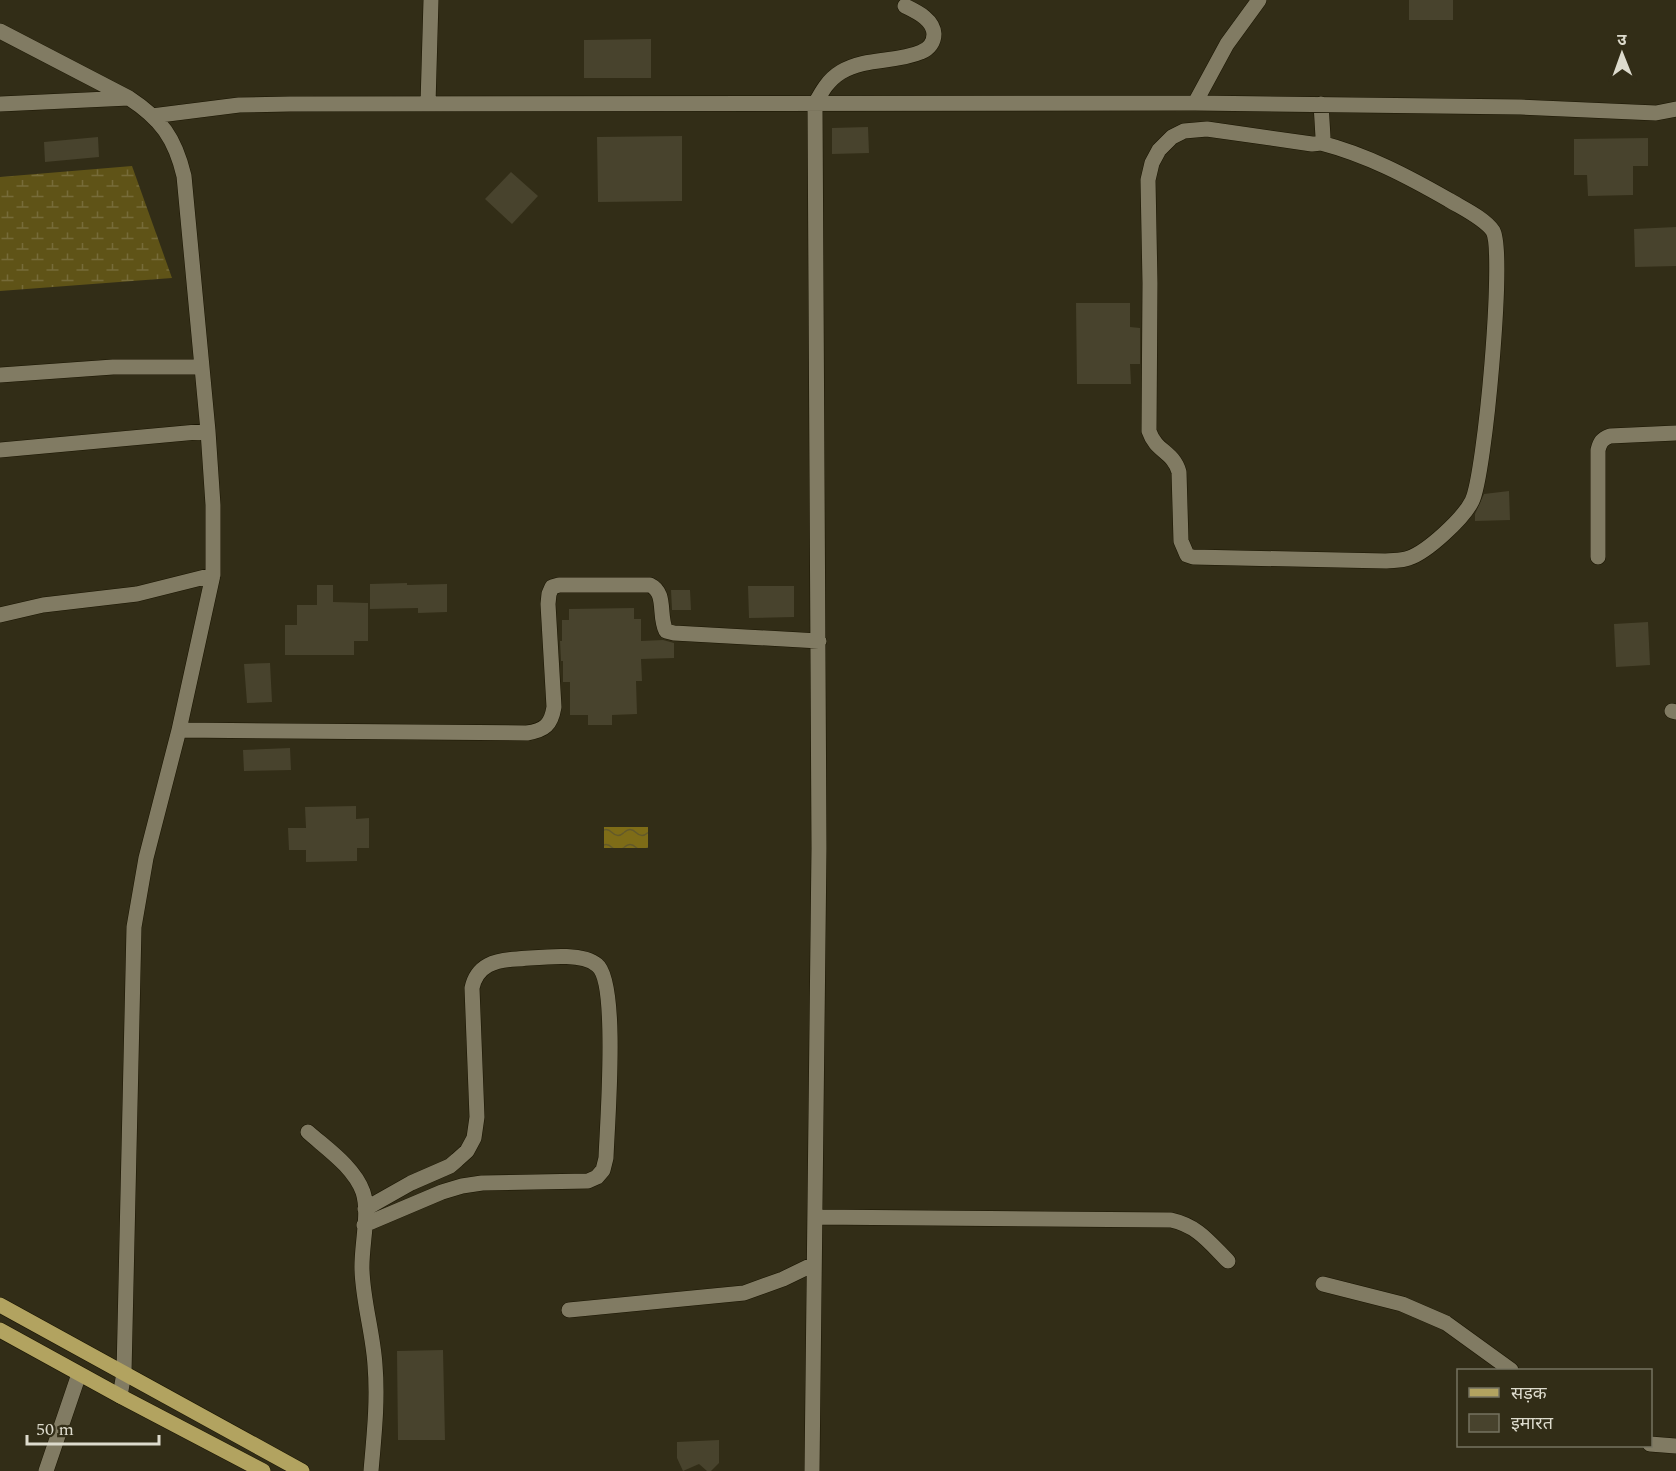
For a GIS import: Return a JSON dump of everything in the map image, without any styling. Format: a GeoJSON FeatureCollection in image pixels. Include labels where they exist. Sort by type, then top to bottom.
{"type":"FeatureCollection","features":[{"type":"Feature","properties":{"kind":"main road"},"geometry":{"type":"LineString","coordinates":[[0,1305],[302,1471]]}},
{"type":"Feature","properties":{"kind":"main road"},"geometry":{"type":"LineString","coordinates":[[0,1330],[263,1471]]}},
{"type":"Feature","properties":{"kind":"street"},"geometry":{"type":"LineString","coordinates":[[428,104],[431,0]]}},
{"type":"Feature","properties":{"kind":"street"},"geometry":{"type":"LineString","coordinates":[[1195,103],[1227,44],[1259,0]]}},
{"type":"Feature","properties":{"kind":"street"},"geometry":{"type":"LineString","coordinates":[[812,1471],[818,1018],[819,641],[815,435],[818,276],[815,104],[825,84],[839,73],[860,64],[912,54],[928,47],[933,39],[932,24],[925,17],[905,6]]}},
{"type":"Feature","properties":{"kind":"street"},"geometry":{"type":"LineString","coordinates":[[0,31],[129,98],[166,130],[180,159],[184,176],[208,431],[213,505],[213,575],[179,730],[146,858],[134,927],[124,1373],[120,1396]]}},
{"type":"Feature","properties":{"kind":"street"},"geometry":{"type":"LineString","coordinates":[[0,104],[129,98]]}},
{"type":"Feature","properties":{"kind":"street"},"geometry":{"type":"LineString","coordinates":[[152,116],[238,105],[428,104],[1195,103],[1521,107],[1656,112],[1676,109]]}},
{"type":"Feature","properties":{"kind":"street"},"geometry":{"type":"LineString","coordinates":[[1321,104],[1323,137],[1321,143]]}},
{"type":"Feature","properties":{"kind":"street"},"geometry":{"type":"LineString","coordinates":[[1207,129],[1312,144],[1321,143],[1368,157],[1403,174],[1462,208],[1491,229],[1495,237],[1497,252],[1488,411],[1475,492],[1465,512],[1452,526],[1422,552],[1409,558],[1386,561],[1194,558],[1187,555],[1181,541],[1177,463],[1153,442],[1149,431],[1148,180],[1152,163],[1159,150],[1172,137],[1185,131],[1207,129]]}},
{"type":"Feature","properties":{"kind":"street"},"geometry":{"type":"LineString","coordinates":[[0,375],[114,367],[201,367]]}},
{"type":"Feature","properties":{"kind":"street"},"geometry":{"type":"LineString","coordinates":[[0,450],[208,431]]}},
{"type":"Feature","properties":{"kind":"street"},"geometry":{"type":"LineString","coordinates":[[1598,557],[1598,450],[1603,439],[1610,436],[1676,434]]}},
{"type":"Feature","properties":{"kind":"street"},"geometry":{"type":"LineString","coordinates":[[0,615],[43,605],[137,594],[213,575]]}},
{"type":"Feature","properties":{"kind":"street"},"geometry":{"type":"LineString","coordinates":[[179,730],[515,733],[540,731],[548,726],[554,707],[548,604],[552,587],[559,585],[650,585],[658,588],[661,594],[663,625],[666,631],[674,633],[819,641]]}},
{"type":"Feature","properties":{"kind":"street"},"geometry":{"type":"LineString","coordinates":[[364,1225],[442,1192],[462,1186],[577,1182],[597,1177],[603,1170],[606,1158],[610,1021],[605,975],[597,964],[582,958],[508,960],[494,962],[474,977],[472,988],[477,1117],[474,1137],[466,1151],[450,1166],[411,1183],[365,1209]]}},
{"type":"Feature","properties":{"kind":"street"},"geometry":{"type":"LineString","coordinates":[[308,1132],[347,1167],[357,1179],[363,1193],[365,1209],[363,1285],[375,1367],[376,1407],[371,1471]]}},
{"type":"Feature","properties":{"kind":"street"},"geometry":{"type":"LineString","coordinates":[[814,1217],[1171,1220],[1185,1223],[1196,1229],[1228,1261]]}},
{"type":"Feature","properties":{"kind":"street"},"geometry":{"type":"LineString","coordinates":[[569,1310],[744,1293],[783,1279],[814,1264]]}},
{"type":"Feature","properties":{"kind":"street"},"geometry":{"type":"LineString","coordinates":[[1323,1284],[1402,1304],[1446,1323],[1508,1369]]}},
{"type":"Feature","properties":{"kind":"street"},"geometry":{"type":"LineString","coordinates":[[46,1471],[79,1374]]}},
{"type":"Feature","properties":{"kind":"street"},"geometry":{"type":"LineString","coordinates":[[1652,1444],[1676,1446]]}},
{"type":"Feature","properties":{"kind":"green space"},"geometry":{"type":"Polygon","coordinates":[[[132,166],[172,278],[0,291],[0,177],[132,166]]]}},
{"type":"Feature","properties":{"kind":"water"},"geometry":{"type":"Polygon","coordinates":[[[604,827],[648,827],[648,848],[604,848],[604,827]]]}},
{"type":"Feature","properties":{"kind":"building"},"geometry":{"type":"Polygon","coordinates":[[[1409,0],[1453,0],[1453,20],[1409,20],[1409,0]]]}},
{"type":"Feature","properties":{"kind":"building"},"geometry":{"type":"Polygon","coordinates":[[[651,39],[651,78],[584,78],[584,40],[651,39]]]}},
{"type":"Feature","properties":{"kind":"building"},"geometry":{"type":"Polygon","coordinates":[[[868,127],[869,153],[832,154],[832,128],[868,127]]]}},
{"type":"Feature","properties":{"kind":"building"},"geometry":{"type":"Polygon","coordinates":[[[682,136],[682,201],[598,202],[597,137],[682,136]]]}},
{"type":"Feature","properties":{"kind":"building"},"geometry":{"type":"Polygon","coordinates":[[[98,137],[99,157],[45,162],[44,142],[98,137]]]}},
{"type":"Feature","properties":{"kind":"building"},"geometry":{"type":"Polygon","coordinates":[[[1648,138],[1648,166],[1633,166],[1633,195],[1588,196],[1587,175],[1574,175],[1574,139],[1648,138]]]}},
{"type":"Feature","properties":{"kind":"building"},"geometry":{"type":"Polygon","coordinates":[[[511,172],[538,196],[512,224],[485,199],[511,172]]]}},
{"type":"Feature","properties":{"kind":"building"},"geometry":{"type":"Polygon","coordinates":[[[1676,227],[1676,266],[1635,267],[1634,229],[1676,227]]]}},
{"type":"Feature","properties":{"kind":"building"},"geometry":{"type":"Polygon","coordinates":[[[1076,303],[1130,303],[1130,327],[1140,328],[1140,364],[1130,364],[1131,384],[1077,384],[1076,303]]]}},
{"type":"Feature","properties":{"kind":"building"},"geometry":{"type":"Polygon","coordinates":[[[1509,491],[1510,520],[1475,521],[1475,514],[1484,494],[1509,491]]]}},
{"type":"Feature","properties":{"kind":"building"},"geometry":{"type":"Polygon","coordinates":[[[407,583],[407,585],[447,584],[447,612],[418,613],[418,608],[370,609],[370,584],[407,583]]]}},
{"type":"Feature","properties":{"kind":"building"},"geometry":{"type":"Polygon","coordinates":[[[317,585],[333,585],[333,602],[368,603],[368,641],[354,641],[354,655],[285,655],[285,625],[297,625],[297,605],[317,605],[317,585]]]}},
{"type":"Feature","properties":{"kind":"building"},"geometry":{"type":"Polygon","coordinates":[[[748,586],[794,586],[794,617],[749,618],[748,586]]]}},
{"type":"Feature","properties":{"kind":"building"},"geometry":{"type":"Polygon","coordinates":[[[671,590],[690,590],[691,610],[672,610],[671,590]]]}},
{"type":"Feature","properties":{"kind":"building"},"geometry":{"type":"Polygon","coordinates":[[[634,608],[634,619],[641,619],[641,641],[663,640],[674,643],[674,658],[641,659],[642,681],[636,681],[637,714],[612,715],[612,725],[588,725],[588,715],[570,715],[570,682],[563,682],[563,661],[561,661],[562,620],[569,620],[569,609],[634,608]]]}},
{"type":"Feature","properties":{"kind":"building"},"geometry":{"type":"Polygon","coordinates":[[[1648,622],[1650,665],[1616,667],[1614,624],[1648,622]]]}},
{"type":"Feature","properties":{"kind":"building"},"geometry":{"type":"Polygon","coordinates":[[[270,663],[272,702],[247,703],[244,664],[270,663]]]}},
{"type":"Feature","properties":{"kind":"building"},"geometry":{"type":"Polygon","coordinates":[[[290,748],[291,770],[244,771],[243,750],[290,748]]]}},
{"type":"Feature","properties":{"kind":"building"},"geometry":{"type":"Polygon","coordinates":[[[356,806],[356,819],[369,818],[369,848],[357,848],[357,861],[306,862],[306,850],[289,850],[288,828],[306,828],[305,807],[356,806]]]}},
{"type":"Feature","properties":{"kind":"building"},"geometry":{"type":"Polygon","coordinates":[[[443,1350],[445,1440],[398,1440],[397,1351],[443,1350]]]}},
{"type":"Feature","properties":{"kind":"building"},"geometry":{"type":"Polygon","coordinates":[[[719,1440],[719,1463],[711,1471],[707,1471],[699,1464],[683,1471],[677,1458],[677,1442],[719,1440]]]}}]}
